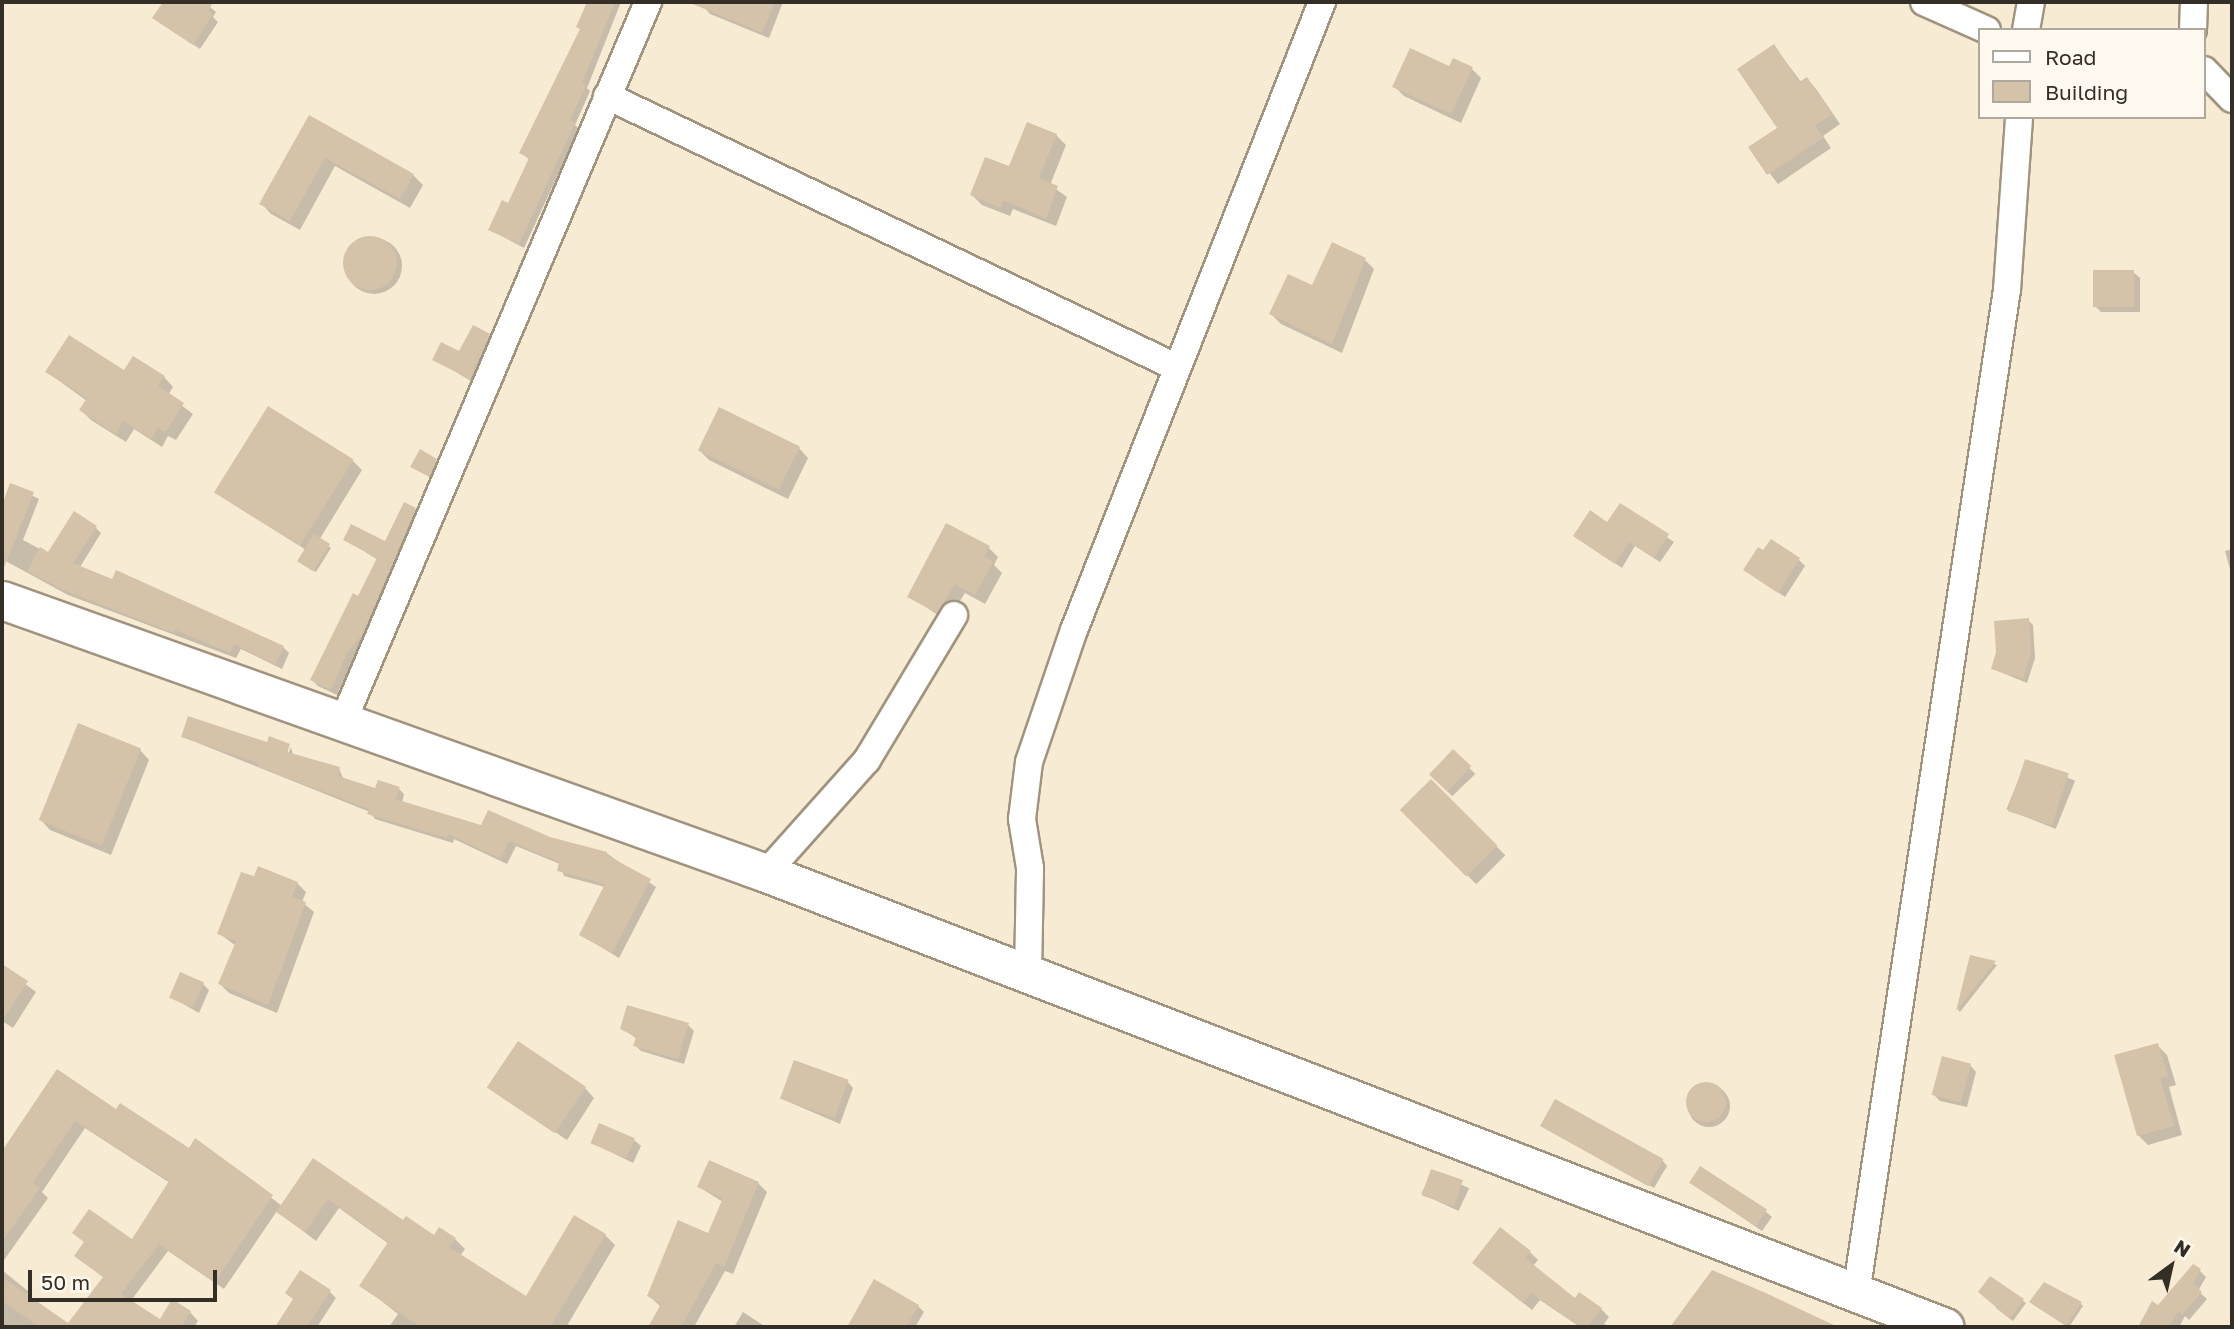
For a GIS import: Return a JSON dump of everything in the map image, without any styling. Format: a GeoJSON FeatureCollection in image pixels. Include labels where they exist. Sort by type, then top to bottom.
{"type":"FeatureCollection","features":[{"type":"Feature","properties":{"kind":"main road"},"geometry":{"type":"LineString","coordinates":[[2,600],[344,719],[766,873],[1945,1327]]}},
{"type":"Feature","properties":{"kind":"street"},"geometry":{"type":"LineString","coordinates":[[344,719],[648,2]]}},
{"type":"Feature","properties":{"kind":"street"},"geometry":{"type":"LineString","coordinates":[[1028,975],[1030,868],[1022,819],[1029,762],[1074,630],[1322,2]]}},
{"type":"Feature","properties":{"kind":"street"},"geometry":{"type":"LineString","coordinates":[[1924,2],[1982,28]]}},
{"type":"Feature","properties":{"kind":"street"},"geometry":{"type":"LineString","coordinates":[[2026,28],[2031,2]]}},
{"type":"Feature","properties":{"kind":"street"},"geometry":{"type":"LineString","coordinates":[[2193,28],[2194,2]]}},
{"type":"Feature","properties":{"kind":"street"},"geometry":{"type":"LineString","coordinates":[[2206,73],[2232,99]]}},
{"type":"Feature","properties":{"kind":"street"},"geometry":{"type":"LineString","coordinates":[[607,96],[1177,368]]}},
{"type":"Feature","properties":{"kind":"street"},"geometry":{"type":"LineString","coordinates":[[1856,1294],[2007,290],[2019,119]]}},
{"type":"Feature","properties":{"kind":"street"},"geometry":{"type":"LineString","coordinates":[[766,873],[867,760],[954,615]]}},
{"type":"Feature","properties":{"kind":"building"},"geometry":{"type":"Polygon","coordinates":[[[163,2],[213,2],[208,11],[213,14],[193,45],[152,18],[163,2]]]}},
{"type":"Feature","properties":{"kind":"building"},"geometry":{"type":"Polygon","coordinates":[[[587,2],[615,2],[582,83],[586,85],[570,120],[575,123],[519,244],[488,230],[502,200],[508,203],[529,158],[519,153],[580,29],[576,27],[587,2]]]}},
{"type":"Feature","properties":{"kind":"building"},"geometry":{"type":"Polygon","coordinates":[[[688,2],[775,2],[762,33],[688,2]]]}},
{"type":"Feature","properties":{"kind":"building"},"geometry":{"type":"Polygon","coordinates":[[[1774,44],[1799,82],[1807,77],[1832,114],[1815,126],[1823,138],[1767,175],[1748,147],[1777,128],[1737,69],[1774,44]]]}},
{"type":"Feature","properties":{"kind":"building"},"geometry":{"type":"Polygon","coordinates":[[[1410,48],[1449,66],[1453,58],[1473,67],[1451,114],[1392,87],[1410,48]]]}},
{"type":"Feature","properties":{"kind":"building"},"geometry":{"type":"Polygon","coordinates":[[[309,115],[414,174],[400,199],[325,158],[290,221],[259,204],[309,115]]]}},
{"type":"Feature","properties":{"kind":"building"},"geometry":{"type":"Polygon","coordinates":[[[1027,122],[1057,134],[1039,178],[1058,186],[1046,218],[1003,200],[1001,208],[970,195],[985,157],[1009,166],[1027,122]]]}},
{"type":"Feature","properties":{"kind":"building"},"geometry":{"type":"Polygon","coordinates":[[[370,236],[389,244],[397,263],[389,282],[370,290],[351,282],[343,263],[351,244],[370,236]]]}},
{"type":"Feature","properties":{"kind":"building"},"geometry":{"type":"Polygon","coordinates":[[[1332,242],[1366,258],[1332,344],[1269,314],[1288,274],[1312,285],[1332,242]]]}},
{"type":"Feature","properties":{"kind":"building"},"geometry":{"type":"Polygon","coordinates":[[[2093,270],[2134,270],[2134,307],[2093,307],[2093,270]]]}},
{"type":"Feature","properties":{"kind":"building"},"geometry":{"type":"Polygon","coordinates":[[[473,325],[490,334],[470,379],[432,360],[441,342],[459,351],[473,325]]]}},
{"type":"Feature","properties":{"kind":"building"},"geometry":{"type":"Polygon","coordinates":[[[69,335],[124,370],[133,356],[165,376],[158,386],[184,403],[166,432],[158,428],[151,439],[123,421],[116,434],[79,410],[87,398],[45,372],[69,335]]]}},
{"type":"Feature","properties":{"kind":"building"},"geometry":{"type":"Polygon","coordinates":[[[268,406],[354,460],[300,546],[214,493],[268,406]]]}},
{"type":"Feature","properties":{"kind":"building"},"geometry":{"type":"Polygon","coordinates":[[[719,407],[800,446],[779,490],[698,450],[719,407]]]}},
{"type":"Feature","properties":{"kind":"building"},"geometry":{"type":"Polygon","coordinates":[[[420,449],[437,459],[430,477],[410,467],[420,449]]]}},
{"type":"Feature","properties":{"kind":"building"},"geometry":{"type":"Polygon","coordinates":[[[10,483],[34,492],[3,570],[2,505],[10,483]]]}},
{"type":"Feature","properties":{"kind":"building"},"geometry":{"type":"Polygon","coordinates":[[[404,502],[416,508],[362,635],[347,653],[331,690],[310,680],[353,593],[358,596],[377,558],[343,540],[351,524],[385,541],[404,502]]]}},
{"type":"Feature","properties":{"kind":"building"},"geometry":{"type":"Polygon","coordinates":[[[1620,503],[1669,534],[1654,558],[1629,542],[1615,564],[1573,536],[1590,510],[1607,522],[1620,503]]]}},
{"type":"Feature","properties":{"kind":"building"},"geometry":{"type":"Polygon","coordinates":[[[74,511],[97,526],[73,563],[112,579],[116,570],[284,646],[275,664],[234,644],[230,653],[175,630],[174,633],[61,589],[27,571],[40,547],[48,552],[74,511]]]}},
{"type":"Feature","properties":{"kind":"building"},"geometry":{"type":"Polygon","coordinates":[[[946,523],[990,546],[984,556],[993,562],[975,595],[955,584],[937,613],[907,597],[946,523]]]}},
{"type":"Feature","properties":{"kind":"building"},"geometry":{"type":"Polygon","coordinates":[[[314,534],[330,544],[313,571],[297,561],[314,534]]]}},
{"type":"Feature","properties":{"kind":"building"},"geometry":{"type":"Polygon","coordinates":[[[1771,539],[1800,558],[1778,593],[1743,570],[1758,547],[1763,550],[1771,539]]]}},
{"type":"Feature","properties":{"kind":"building"},"geometry":{"type":"Polygon","coordinates":[[[2029,618],[2031,652],[2023,679],[1991,669],[1996,652],[1994,621],[2029,618]]]}},
{"type":"Feature","properties":{"kind":"building"},"geometry":{"type":"Polygon","coordinates":[[[188,716],[267,742],[269,736],[290,744],[287,752],[340,767],[338,776],[375,788],[378,780],[400,787],[395,799],[481,825],[488,810],[550,837],[607,852],[606,855],[651,879],[612,953],[579,935],[605,884],[557,871],[559,862],[509,841],[501,859],[448,834],[447,838],[367,814],[369,809],[258,767],[259,763],[181,737],[188,716]]]}},
{"type":"Feature","properties":{"kind":"building"},"geometry":{"type":"Polygon","coordinates":[[[78,723],[141,748],[102,846],[39,820],[78,723]]]}},
{"type":"Feature","properties":{"kind":"building"},"geometry":{"type":"Polygon","coordinates":[[[1453,749],[1471,766],[1447,792],[1429,775],[1453,749]]]}},
{"type":"Feature","properties":{"kind":"building"},"geometry":{"type":"Polygon","coordinates":[[[2025,759],[2069,773],[2052,826],[2008,811],[2025,759]]]}},
{"type":"Feature","properties":{"kind":"building"},"geometry":{"type":"Polygon","coordinates":[[[1431,779],[1497,845],[1466,877],[1400,810],[1431,779]]]}},
{"type":"Feature","properties":{"kind":"building"},"geometry":{"type":"Polygon","coordinates":[[[258,866],[298,882],[292,897],[306,902],[268,1005],[218,984],[236,941],[217,934],[241,872],[254,876],[258,866]]]}},
{"type":"Feature","properties":{"kind":"building"},"geometry":{"type":"Polygon","coordinates":[[[1970,955],[1996,961],[1956,1011],[1970,955]]]}},
{"type":"Feature","properties":{"kind":"building"},"geometry":{"type":"Polygon","coordinates":[[[2,964],[28,981],[2,1021],[2,964]]]}},
{"type":"Feature","properties":{"kind":"building"},"geometry":{"type":"Polygon","coordinates":[[[180,972],[204,982],[193,1008],[169,998],[180,972]]]}},
{"type":"Feature","properties":{"kind":"building"},"geometry":{"type":"Polygon","coordinates":[[[627,1005],[689,1023],[678,1059],[633,1046],[636,1037],[620,1029],[627,1005]]]}},
{"type":"Feature","properties":{"kind":"building"},"geometry":{"type":"Polygon","coordinates":[[[518,1041],[586,1087],[555,1133],[487,1087],[518,1041]]]}},
{"type":"Feature","properties":{"kind":"building"},"geometry":{"type":"Polygon","coordinates":[[[2158,1043],[2168,1076],[2160,1078],[2174,1126],[2137,1136],[2114,1055],[2158,1043]]]}},
{"type":"Feature","properties":{"kind":"building"},"geometry":{"type":"Polygon","coordinates":[[[1942,1056],[1971,1064],[1961,1102],[1932,1095],[1942,1056]]]}},
{"type":"Feature","properties":{"kind":"building"},"geometry":{"type":"Polygon","coordinates":[[[794,1060],[849,1080],[834,1118],[780,1099],[794,1060]]]}},
{"type":"Feature","properties":{"kind":"building"},"geometry":{"type":"Polygon","coordinates":[[[57,1069],[116,1109],[120,1103],[189,1148],[195,1138],[273,1195],[215,1282],[159,1244],[121,1294],[160,1319],[172,1299],[191,1311],[181,1327],[40,1327],[2,1301],[2,1277],[68,1323],[103,1277],[74,1256],[84,1242],[72,1233],[89,1209],[132,1239],[169,1181],[75,1121],[33,1183],[40,1188],[2,1242],[2,1151],[57,1069]]]}},
{"type":"Feature","properties":{"kind":"building"},"geometry":{"type":"Polygon","coordinates":[[[1706,1082],[1714,1083],[1720,1088],[1725,1094],[1725,1110],[1720,1116],[1714,1121],[1706,1122],[1698,1121],[1692,1116],[1687,1110],[1686,1102],[1687,1094],[1692,1088],[1698,1083],[1706,1082]]]}},
{"type":"Feature","properties":{"kind":"building"},"geometry":{"type":"Polygon","coordinates":[[[1555,1099],[1663,1159],[1648,1186],[1540,1126],[1555,1099]]]}},
{"type":"Feature","properties":{"kind":"building"},"geometry":{"type":"Polygon","coordinates":[[[599,1123],[635,1138],[626,1158],[590,1143],[599,1123]]]}},
{"type":"Feature","properties":{"kind":"building"},"geometry":{"type":"Polygon","coordinates":[[[313,1158],[403,1220],[406,1216],[434,1235],[439,1227],[456,1238],[449,1247],[526,1296],[574,1215],[606,1234],[550,1327],[421,1327],[359,1286],[388,1242],[328,1199],[305,1232],[276,1212],[313,1158]]]}},
{"type":"Feature","properties":{"kind":"building"},"geometry":{"type":"Polygon","coordinates":[[[709,1160],[759,1182],[724,1267],[716,1263],[681,1327],[648,1327],[661,1304],[647,1296],[678,1220],[708,1233],[723,1198],[697,1187],[709,1160]]]}},
{"type":"Feature","properties":{"kind":"building"},"geometry":{"type":"Polygon","coordinates":[[[1700,1166],[1767,1210],[1756,1226],[1689,1183],[1700,1166]]]}},
{"type":"Feature","properties":{"kind":"building"},"geometry":{"type":"Polygon","coordinates":[[[1431,1169],[1463,1180],[1454,1207],[1422,1195],[1431,1169]]]}},
{"type":"Feature","properties":{"kind":"building"},"geometry":{"type":"Polygon","coordinates":[[[1500,1227],[1531,1251],[1525,1258],[1575,1298],[1579,1292],[1602,1308],[1588,1327],[1581,1327],[1531,1293],[1523,1303],[1472,1263],[1500,1227]]]}},
{"type":"Feature","properties":{"kind":"building"},"geometry":{"type":"Polygon","coordinates":[[[2193,1264],[2201,1269],[2193,1283],[2202,1292],[2182,1315],[2178,1311],[2169,1327],[2138,1327],[2152,1301],[2158,1305],[2193,1264]]]}},
{"type":"Feature","properties":{"kind":"building"},"geometry":{"type":"Polygon","coordinates":[[[300,1270],[331,1290],[307,1327],[275,1327],[293,1299],[285,1293],[300,1270]]]}},
{"type":"Feature","properties":{"kind":"building"},"geometry":{"type":"Polygon","coordinates":[[[1712,1270],[1768,1294],[1838,1327],[1670,1327],[1712,1270]]]}},
{"type":"Feature","properties":{"kind":"building"},"geometry":{"type":"Polygon","coordinates":[[[1990,1276],[2024,1299],[2010,1319],[1978,1292],[1990,1276]]]}},
{"type":"Feature","properties":{"kind":"building"},"geometry":{"type":"Polygon","coordinates":[[[874,1279],[919,1305],[906,1327],[847,1327],[874,1279]]]}},
{"type":"Feature","properties":{"kind":"building"},"geometry":{"type":"Polygon","coordinates":[[[2044,1282],[2082,1302],[2066,1326],[2029,1302],[2044,1282]]]}}]}
